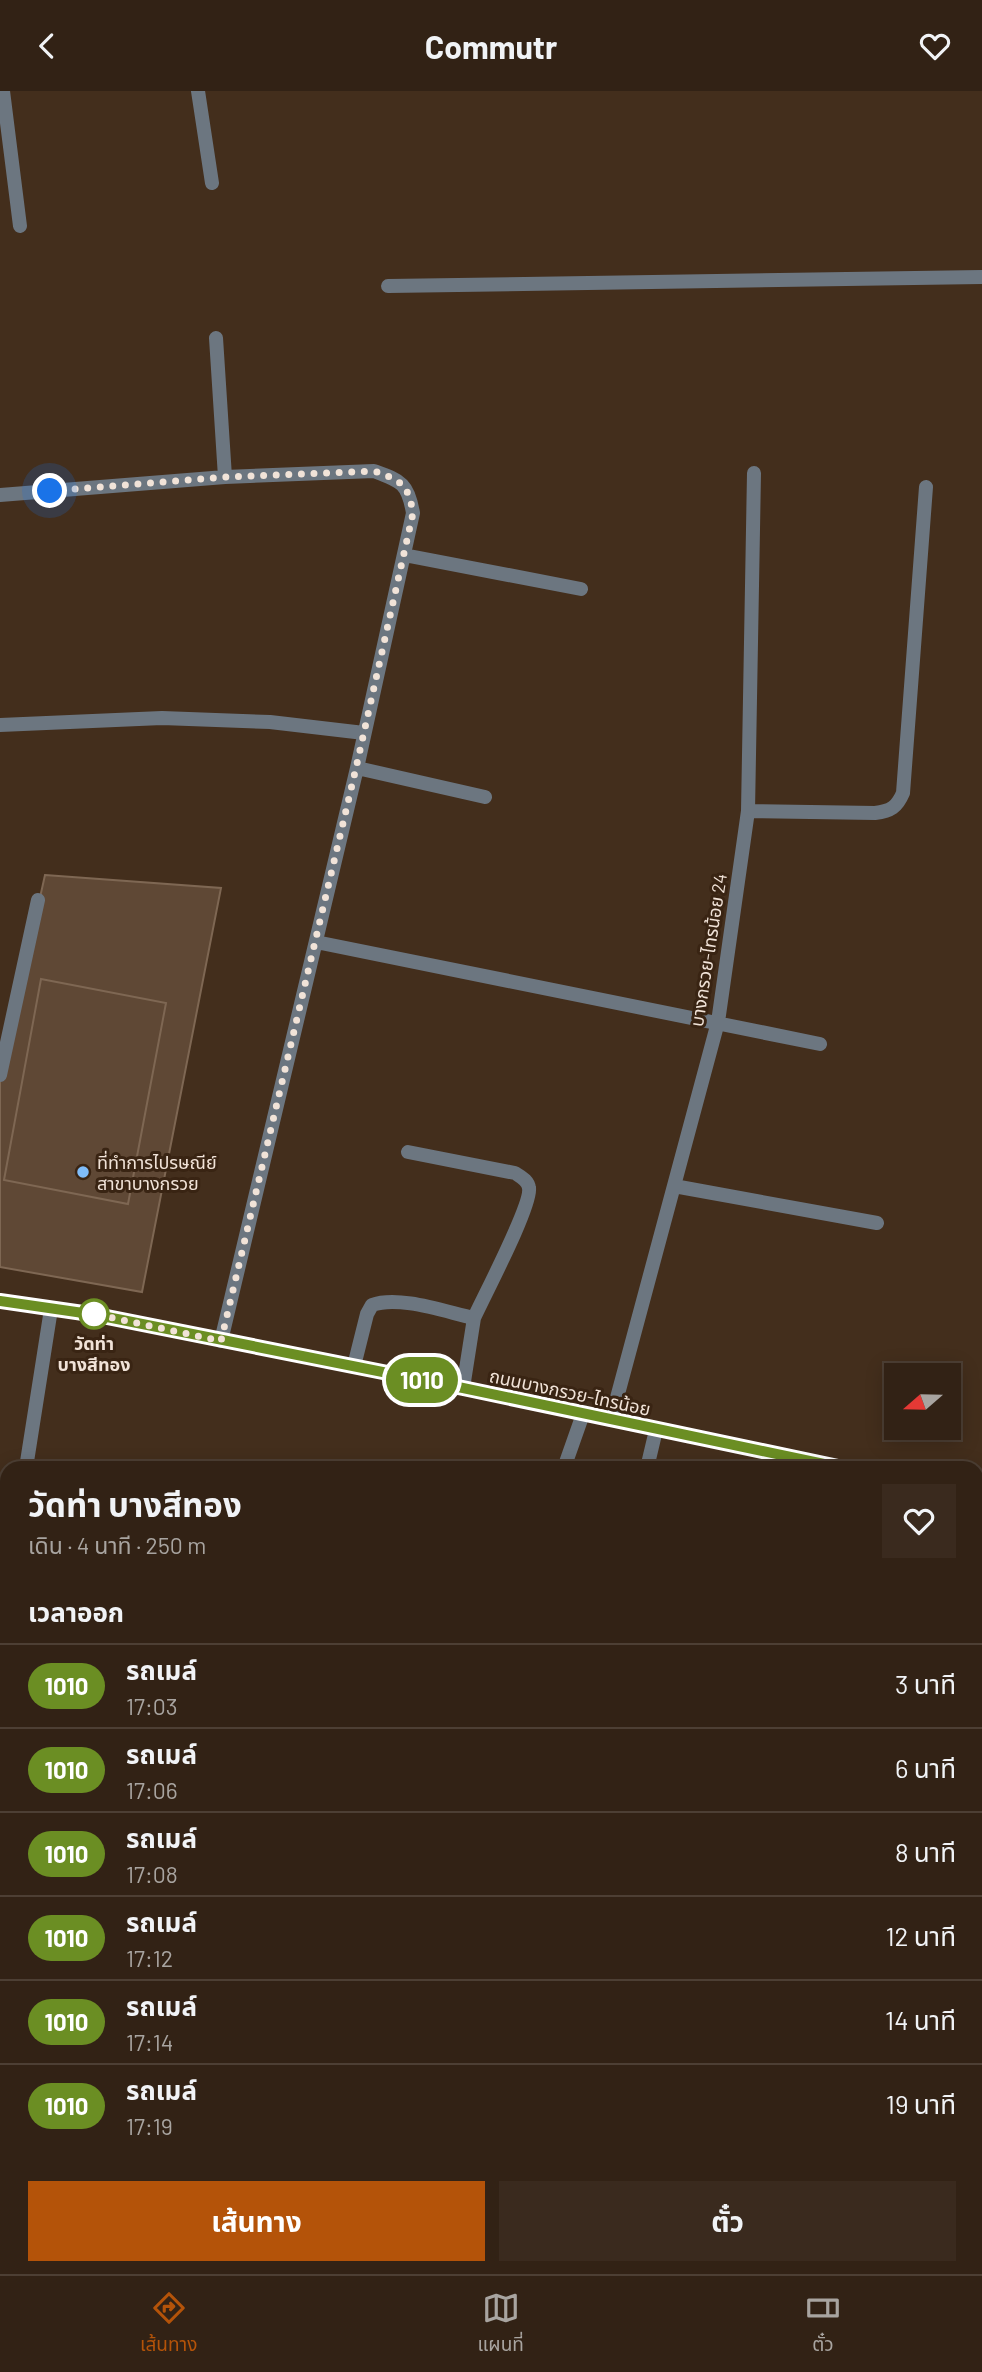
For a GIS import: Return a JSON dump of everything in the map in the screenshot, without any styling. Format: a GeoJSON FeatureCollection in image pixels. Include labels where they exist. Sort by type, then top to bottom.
{"type":"FeatureCollection","features":[{"type":"Feature","properties":{"kind":"main road","name":"ถนนบางกรวย-ไทรน้อย"},"geometry":{"type":"LineString","coordinates":[[0,1301],[97,1315],[463,1388],[786,1461]]}},
{"type":"Feature","properties":{"kind":"street"},"geometry":{"type":"LineString","coordinates":[[3,91],[20,226]]}},
{"type":"Feature","properties":{"kind":"street"},"geometry":{"type":"LineString","coordinates":[[198,91],[212,183]]}},
{"type":"Feature","properties":{"kind":"street"},"geometry":{"type":"LineString","coordinates":[[388,286],[982,278]]}},
{"type":"Feature","properties":{"kind":"street"},"geometry":{"type":"LineString","coordinates":[[216,338],[225,477]]}},
{"type":"Feature","properties":{"kind":"street"},"geometry":{"type":"LineString","coordinates":[[0,495],[225,477],[374,471],[397,480],[410,495],[413,513],[404,555],[221,1341]]}},
{"type":"Feature","properties":{"kind":"street","name":"บางกรวย-ไทรน้อย 24"},"geometry":{"type":"LineString","coordinates":[[611,1420],[718,1022],[748,811],[754,473]]}},
{"type":"Feature","properties":{"kind":"street"},"geometry":{"type":"LineString","coordinates":[[748,811],[876,813],[887,812],[898,804],[902,793],[926,487]]}},
{"type":"Feature","properties":{"kind":"street"},"geometry":{"type":"LineString","coordinates":[[404,555],[581,590]]}},
{"type":"Feature","properties":{"kind":"street"},"geometry":{"type":"LineString","coordinates":[[0,725],[162,718],[270,722],[364,733]]}},
{"type":"Feature","properties":{"kind":"street"},"geometry":{"type":"LineString","coordinates":[[356,768],[485,796]]}},
{"type":"Feature","properties":{"kind":"street"},"geometry":{"type":"LineString","coordinates":[[0,1075],[38,900]]}},
{"type":"Feature","properties":{"kind":"street"},"geometry":{"type":"LineString","coordinates":[[316,941],[820,1044]]}},
{"type":"Feature","properties":{"kind":"street"},"geometry":{"type":"LineString","coordinates":[[408,1151],[515,1173],[524,1179],[529,1187],[528,1198],[512,1240],[474,1318],[463,1388]]}},
{"type":"Feature","properties":{"kind":"street"},"geometry":{"type":"LineString","coordinates":[[674,1186],[877,1223]]}},
{"type":"Feature","properties":{"kind":"street"},"geometry":{"type":"LineString","coordinates":[[354,1366],[367,1314],[372,1305],[385,1300],[474,1318]]}},
{"type":"Feature","properties":{"kind":"street"},"geometry":{"type":"LineString","coordinates":[[27,1461],[51,1309]]}},
{"type":"Feature","properties":{"kind":"street"},"geometry":{"type":"LineString","coordinates":[[566,1461],[583,1414]]}},
{"type":"Feature","properties":{"kind":"street"},"geometry":{"type":"LineString","coordinates":[[649,1461],[656,1430]]}},
{"type":"Feature","properties":{"kind":"building","name":"ที่ทำการไปรษณีย์ สาขาบางกรวย"},"geometry":{"type":"Polygon","coordinates":[[[45,875],[221,888],[142,1292],[0,1267],[0,1077],[45,875]]]}},
{"type":"Feature","properties":{"kind":"building"},"geometry":{"type":"Polygon","coordinates":[[[41,979],[166,1003],[128,1204],[4,1180],[41,979]]]}},
{"type":"Feature","properties":{"kind":"bus line","name":"1010"},"geometry":{"type":"LineString","coordinates":[[0,1301],[97,1315],[809,1461]]}},
{"type":"Feature","properties":{"kind":"place","name":"ที่ทำการไปรษณีย์ สาขาบางกรวย"},"geometry":{"type":"Point","coordinates":[83,1172]}},
{"type":"Feature","properties":{"kind":"place","name":"วัดท่า บางสีทอง"},"geometry":{"type":"Point","coordinates":[94,1314]}},
{"type":"Feature","properties":{"kind":"route"},"geometry":{"type":"LineString","coordinates":[[50,491],[225,477],[374,471],[397,480],[410,495],[413,513],[310,968],[221,1341],[94,1314]]}}]}
